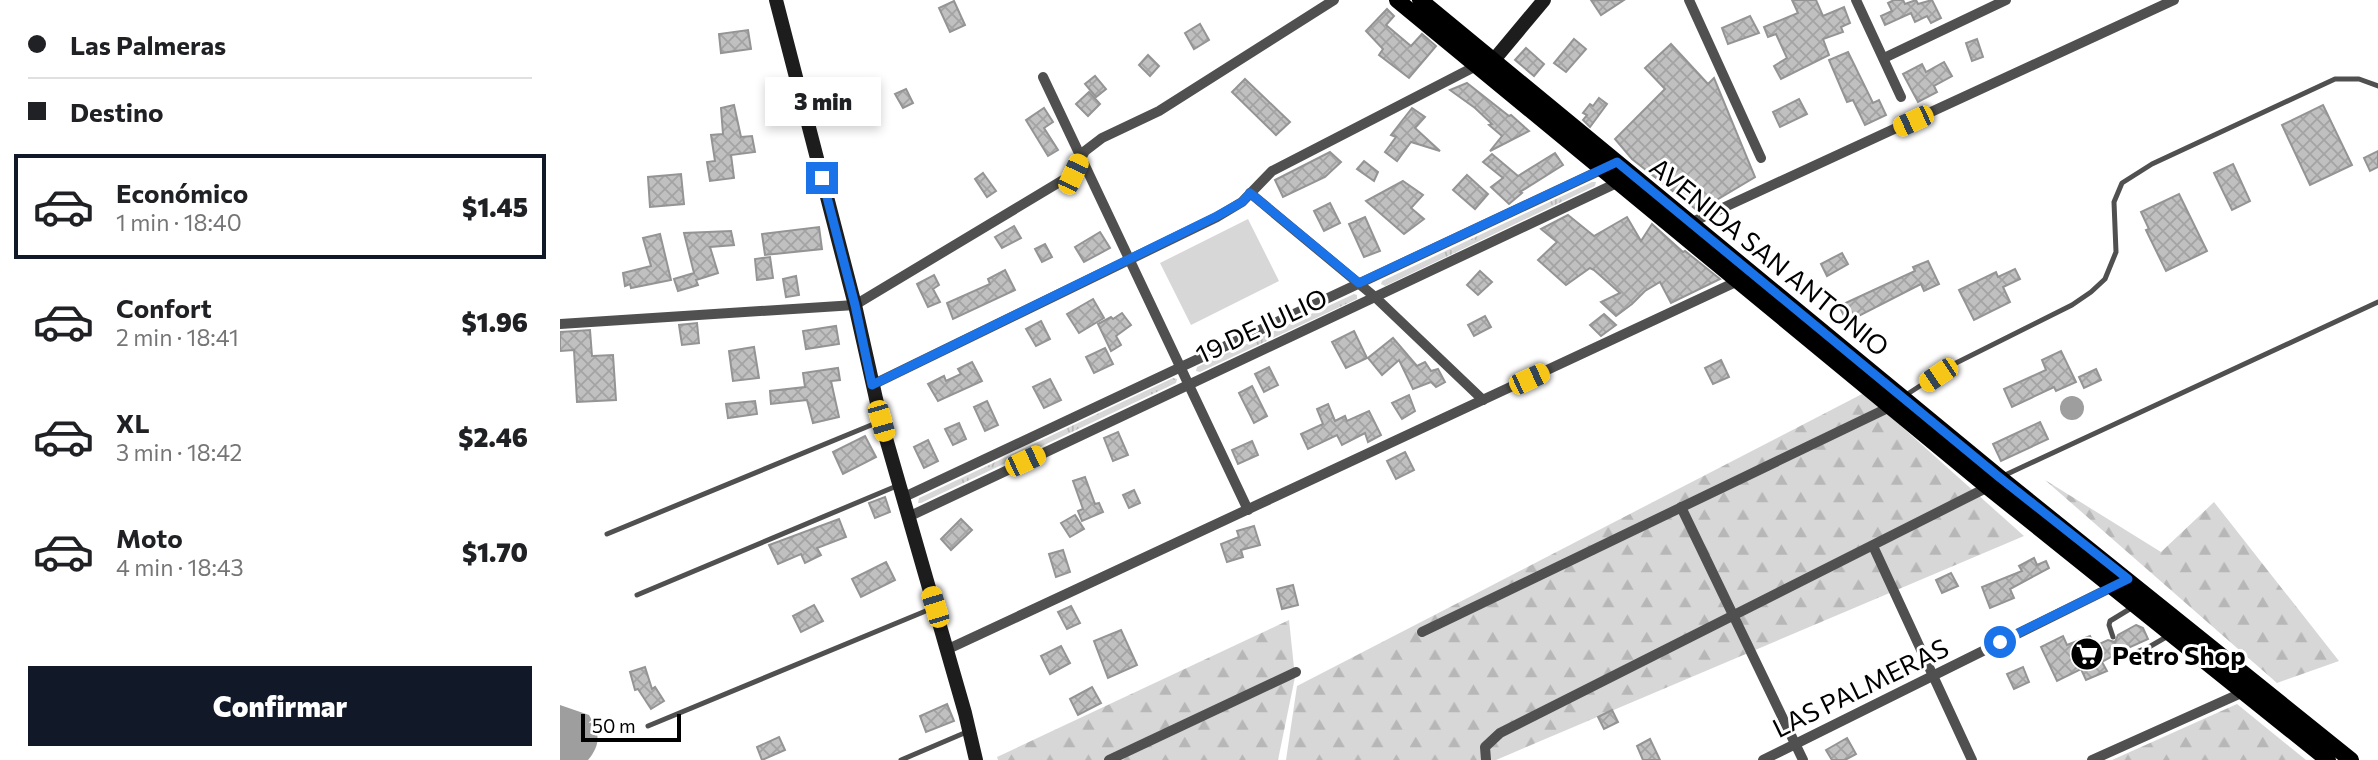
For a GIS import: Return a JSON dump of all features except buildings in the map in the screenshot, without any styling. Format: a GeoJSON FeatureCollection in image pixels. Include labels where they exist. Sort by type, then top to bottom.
{"type":"FeatureCollection","features":[{"type":"Feature","properties":{"kind":"main road","name":"AVENIDA SAN ANTONIO"},"geometry":{"type":"LineString","coordinates":[[1397,0],[1738,281],[1898,402]]}},
{"type":"Feature","properties":{"kind":"main road","name":"AVENIDA SAN ANTONIO"},"geometry":{"type":"LineString","coordinates":[[1420,0],[1692,223],[1994,483],[2250,689],[2328,760]]}},
{"type":"Feature","properties":{"kind":"main road","name":"AVENIDA SAN ANTONIO"},"geometry":{"type":"LineString","coordinates":[[2120,583],[2136,605],[2171,634],[2351,760]]}},
{"type":"Feature","properties":{"kind":"street"},"geometry":{"type":"LineString","coordinates":[[776,0],[855,305],[881,421],[976,760]]}},
{"type":"Feature","properties":{"kind":"street"},"geometry":{"type":"LineString","coordinates":[[560,324],[855,305],[1073,174],[1085,151],[1102,138],[1159,111],[1334,0]]}},
{"type":"Feature","properties":{"kind":"street"},"geometry":{"type":"LineString","coordinates":[[872,385],[1217,216],[1242,202],[1272,171],[1476,66],[1493,61],[1544,0]]}},
{"type":"Feature","properties":{"kind":"street"},"geometry":{"type":"LineString","coordinates":[[1689,0],[1761,159]]}},
{"type":"Feature","properties":{"kind":"street"},"geometry":{"type":"LineString","coordinates":[[1856,0],[1901,97]]}},
{"type":"Feature","properties":{"kind":"street"},"geometry":{"type":"LineString","coordinates":[[1884,58],[2006,0]]}},
{"type":"Feature","properties":{"kind":"street"},"geometry":{"type":"LineString","coordinates":[[1676,230],[2174,0]]}},
{"type":"Feature","properties":{"kind":"street"},"geometry":{"type":"LineString","coordinates":[[1043,77],[1248,510]]}},
{"type":"Feature","properties":{"kind":"street","name":"19 DE JULIO"},"geometry":{"type":"LineString","coordinates":[[901,492],[1181,367],[1617,162]]}},
{"type":"Feature","properties":{"kind":"street","name":"19 DE JULIO"},"geometry":{"type":"LineString","coordinates":[[908,517],[1633,176]]}},
{"type":"Feature","properties":{"kind":"street"},"geometry":{"type":"LineString","coordinates":[[1250,193],[1375,297],[1483,400]]}},
{"type":"Feature","properties":{"kind":"street"},"geometry":{"type":"LineString","coordinates":[[946,650],[1738,281]]}},
{"type":"Feature","properties":{"kind":"street"},"geometry":{"type":"LineString","coordinates":[[1422,632],[1898,402]]}},
{"type":"Feature","properties":{"kind":"street"},"geometry":{"type":"LineString","coordinates":[[1486,760],[1485,747],[1500,733],[1994,483]]}},
{"type":"Feature","properties":{"kind":"street"},"geometry":{"type":"LineString","coordinates":[[1681,507],[1803,760]]}},
{"type":"Feature","properties":{"kind":"street"},"geometry":{"type":"LineString","coordinates":[[1873,546],[1972,760]]}},
{"type":"Feature","properties":{"kind":"street","name":"LAS PALMERAS"},"geometry":{"type":"LineString","coordinates":[[1763,760],[2120,583]]}},
{"type":"Feature","properties":{"kind":"street"},"geometry":{"type":"LineString","coordinates":[[1110,760],[1296,672]]}},
{"type":"Feature","properties":{"kind":"street"},"geometry":{"type":"LineString","coordinates":[[2092,760],[2250,689]]}},
{"type":"Feature","properties":{"kind":"lane"},"geometry":{"type":"LineString","coordinates":[[1898,402],[1952,365],[2072,305],[2105,279],[2116,252],[2113,202],[2122,183],[2152,164],[2335,79],[2359,79],[2378,86]]}},
{"type":"Feature","properties":{"kind":"lane"},"geometry":{"type":"LineString","coordinates":[[1994,483],[2378,302]]}},
{"type":"Feature","properties":{"kind":"lane"},"geometry":{"type":"LineString","coordinates":[[607,534],[881,421]]}},
{"type":"Feature","properties":{"kind":"lane"},"geometry":{"type":"LineString","coordinates":[[637,595],[901,492]]}},
{"type":"Feature","properties":{"kind":"lane"},"geometry":{"type":"LineString","coordinates":[[2113,637],[2109,625],[2112,618],[2136,605]]}},
{"type":"Feature","properties":{"kind":"lane"},"geometry":{"type":"LineString","coordinates":[[648,726],[935,607]]}},
{"type":"Feature","properties":{"kind":"lane"},"geometry":{"type":"LineString","coordinates":[[2121,652],[2126,656],[2133,655],[2171,634]]}},
{"type":"Feature","properties":{"kind":"lane"},"geometry":{"type":"LineString","coordinates":[[901,760],[969,731]]}},
{"type":"Feature","properties":{"kind":"green space"},"geometry":{"type":"Polygon","coordinates":[[[1596,182],[1595,186],[1385,286],[1381,284],[1382,281],[1596,182]]]}},
{"type":"Feature","properties":{"kind":"green space"},"geometry":{"type":"Polygon","coordinates":[[[1248,219],[1279,281],[1191,325],[1160,263],[1248,219]]]}},
{"type":"Feature","properties":{"kind":"green space"},"geometry":{"type":"Polygon","coordinates":[[[1354,294],[1357,299],[1200,372],[1196,371],[1197,367],[1354,294]]]}},
{"type":"Feature","properties":{"kind":"green space"},"geometry":{"type":"Polygon","coordinates":[[[1173,378],[1177,379],[1176,383],[918,503],[919,498],[1173,378]]]}},
{"type":"Feature","properties":{"kind":"green space"},"geometry":{"type":"Polygon","coordinates":[[[1864,393],[2024,536],[1496,760],[1286,760],[1297,686],[1864,393]]]}},
{"type":"Feature","properties":{"kind":"green space"},"geometry":{"type":"Polygon","coordinates":[[[2045,480],[2161,552],[2214,502],[2339,661],[2277,683],[2045,480]]]}},
{"type":"Feature","properties":{"kind":"green space"},"geometry":{"type":"Polygon","coordinates":[[[1289,620],[1295,677],[1278,760],[998,760],[997,757],[1289,620]]]}},
{"type":"Feature","properties":{"kind":"green space"},"geometry":{"type":"Polygon","coordinates":[[[2237,704],[2306,760],[2112,760],[2237,704]]]}},
{"type":"Feature","properties":{"kind":"shaded area"},"geometry":{"type":"Polygon","coordinates":[[[2072,396],[2081,399],[2084,408],[2081,417],[2072,420],[2063,417],[2060,408],[2063,399],[2072,396]]]}},
{"type":"Feature","properties":{"kind":"shaded area"},"geometry":{"type":"Polygon","coordinates":[[[560,705],[589,715],[598,738],[588,760],[560,760],[560,705]]]}},
{"type":"Feature","properties":{"kind":"place","name":"Petro Shop"},"geometry":{"type":"Point","coordinates":[2087,654]}},
{"type":"Feature","properties":{"kind":"route"},"geometry":{"type":"LineString","coordinates":[[822,178],[855,305],[872,385],[1235,207],[1250,193],[1359,283],[1617,162],[1999,477],[2128,579],[2000,642]]}}]}
